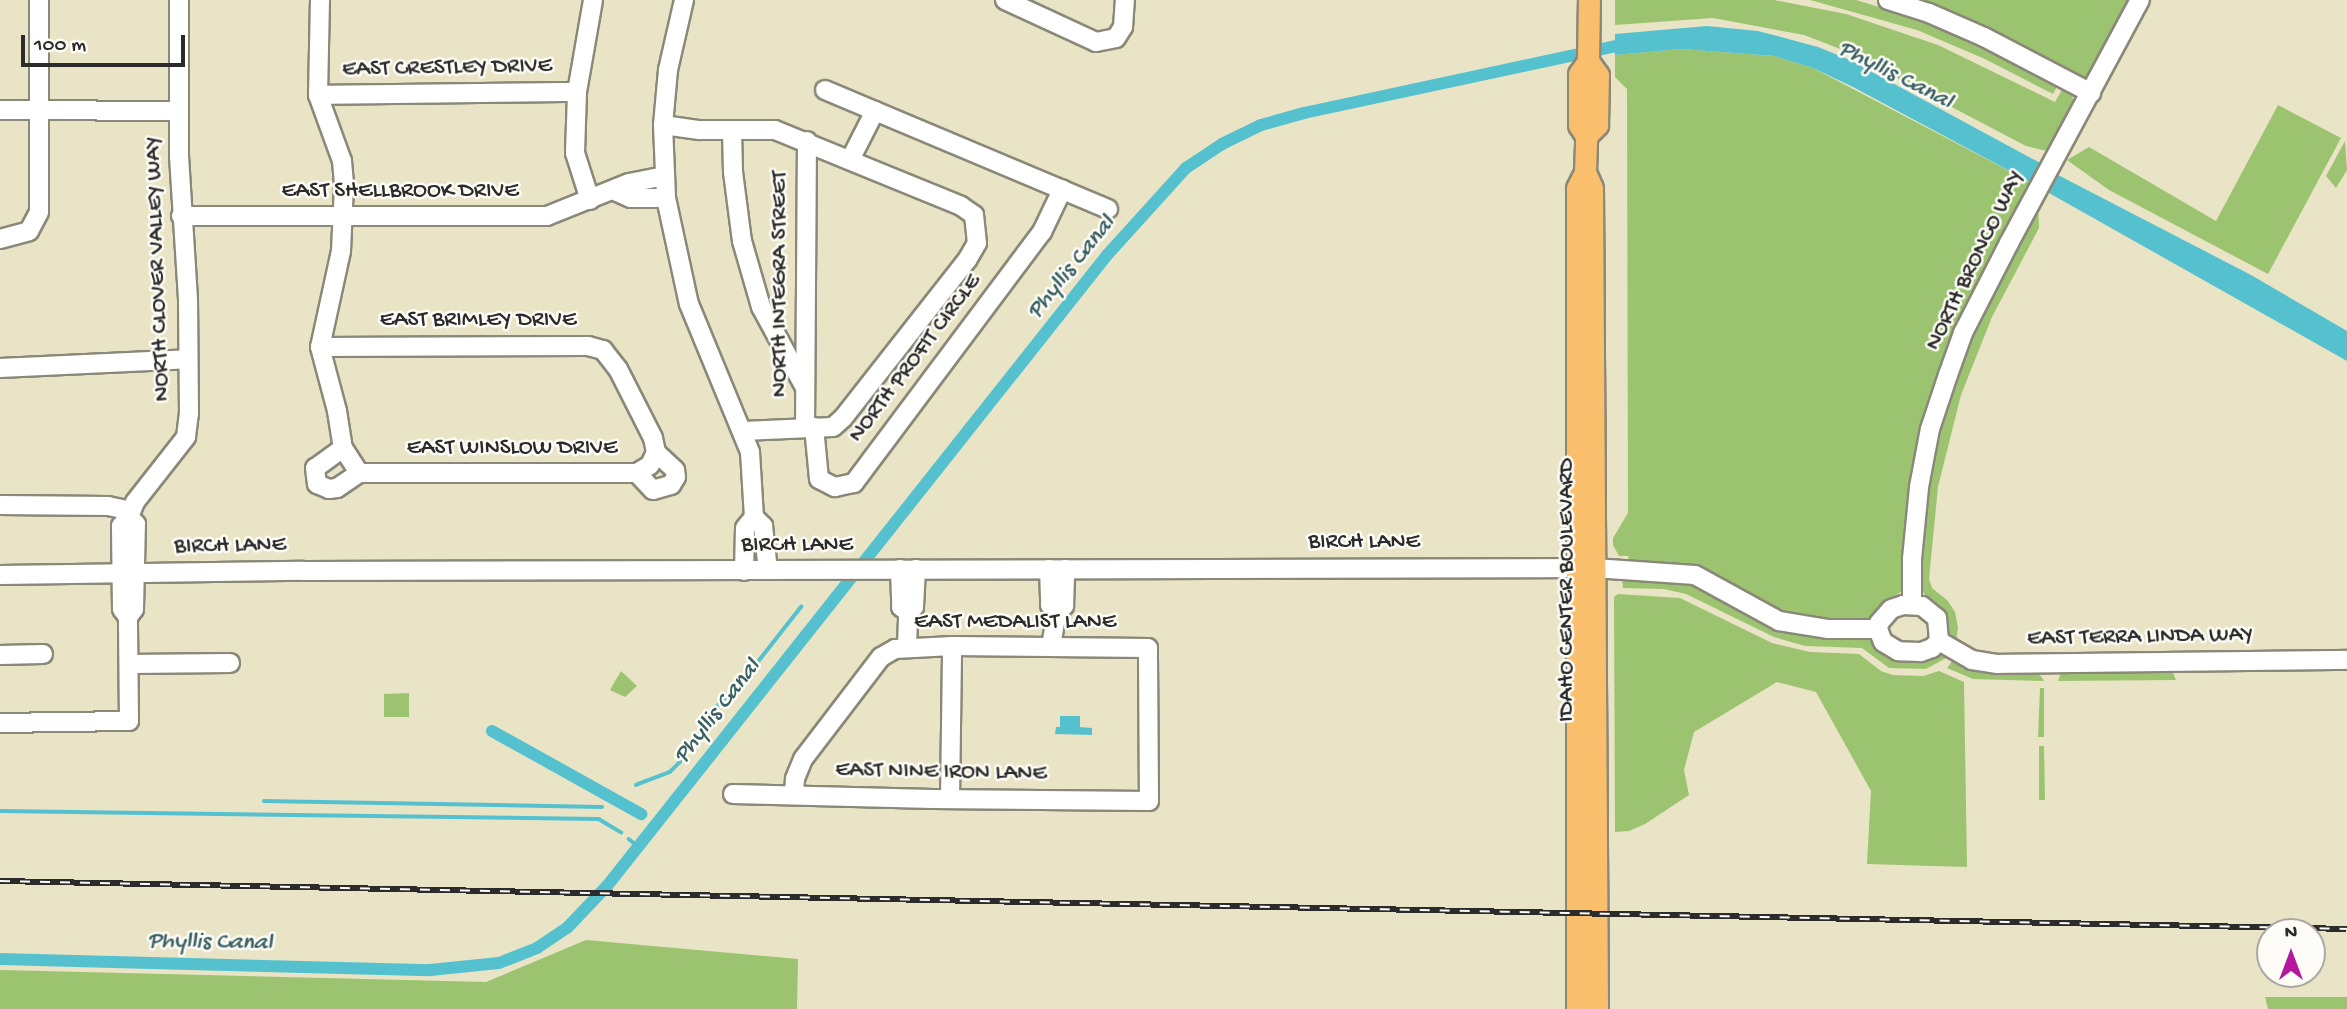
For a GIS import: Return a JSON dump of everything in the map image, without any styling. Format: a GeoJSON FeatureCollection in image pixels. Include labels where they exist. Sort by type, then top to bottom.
{"type":"FeatureCollection","features":[{"type":"Feature","properties":{"kind":"main road","name":"IDAHO CENTER BOULEVARD"},"geometry":{"type":"LineString","coordinates":[[1577,1009],[1592,188],[1585,173],[1586,135],[1579,125],[1579,74],[1588,51],[1590,0]]}},
{"type":"Feature","properties":{"kind":"main road","name":"IDAHO CENTER BOULEVARD"},"geometry":{"type":"LineString","coordinates":[[1585,568],[1597,1009]]}},
{"type":"Feature","properties":{"kind":"street"},"geometry":{"type":"LineString","coordinates":[[0,239],[19,236],[36,223],[39,212],[39,0]]}},
{"type":"Feature","properties":{"kind":"street","name":"NORTH CLOVER VALLEY WAY"},"geometry":{"type":"LineString","coordinates":[[130,514],[186,437],[188,299],[181,216],[179,0]]}},
{"type":"Feature","properties":{"kind":"street"},"geometry":{"type":"LineString","coordinates":[[320,0],[318,95],[342,161],[343,218],[341,251],[320,347],[337,411],[343,448],[359,473],[337,488],[328,489],[317,484],[315,468],[343,448]]}},
{"type":"Feature","properties":{"kind":"street"},"geometry":{"type":"LineString","coordinates":[[590,200],[575,153],[577,92],[593,0]]}},
{"type":"Feature","properties":{"kind":"street"},"geometry":{"type":"LineString","coordinates":[[684,0],[668,70],[663,125],[666,198],[689,304],[750,452],[754,517],[763,526],[768,570]]}},
{"type":"Feature","properties":{"kind":"street"},"geometry":{"type":"LineString","coordinates":[[1005,0],[1096,42],[1115,38],[1123,27],[1125,0]]}},
{"type":"Feature","properties":{"kind":"street"},"geometry":{"type":"LineString","coordinates":[[1888,0],[1929,13],[1984,37],[2091,93]]}},
{"type":"Feature","properties":{"kind":"street","name":"NORTH BRONCO WAY"},"geometry":{"type":"LineString","coordinates":[[1912,605],[1914,535],[1930,429],[1963,333],[2140,0]]}},
{"type":"Feature","properties":{"kind":"street"},"geometry":{"type":"LineString","coordinates":[[825,90],[1108,209]]}},
{"type":"Feature","properties":{"kind":"street","name":"EAST CRESTLEY DRIVE"},"geometry":{"type":"LineString","coordinates":[[318,95],[577,92]]}},
{"type":"Feature","properties":{"kind":"street"},"geometry":{"type":"LineString","coordinates":[[0,110],[179,111]]}},
{"type":"Feature","properties":{"kind":"street"},"geometry":{"type":"LineString","coordinates":[[850,160],[875,111]]}},
{"type":"Feature","properties":{"kind":"street"},"geometry":{"type":"LineString","coordinates":[[663,125],[732,131],[775,130],[961,206],[974,215],[977,243],[843,418],[832,427],[743,431]]}},
{"type":"Feature","properties":{"kind":"street"},"geometry":{"type":"LineString","coordinates":[[732,131],[738,218],[761,307],[804,386]]}},
{"type":"Feature","properties":{"kind":"street","name":"NORTH INTEGRA STREET"},"geometry":{"type":"LineString","coordinates":[[807,141],[804,386],[809,428]]}},
{"type":"Feature","properties":{"kind":"street","name":"EAST SHELLBROOK DRIVE"},"geometry":{"type":"LineString","coordinates":[[181,216],[547,216],[615,191],[629,183],[664,176]]}},
{"type":"Feature","properties":{"kind":"street","name":"NORTH PROFIT CIRCLE"},"geometry":{"type":"LineString","coordinates":[[809,428],[819,479],[835,486],[853,483],[1042,232],[1062,190]]}},
{"type":"Feature","properties":{"kind":"street"},"geometry":{"type":"LineString","coordinates":[[615,191],[631,198],[666,198]]}},
{"type":"Feature","properties":{"kind":"street","name":"EAST BRIMLEY DRIVE"},"geometry":{"type":"LineString","coordinates":[[320,347],[588,345],[603,350],[618,369],[653,438],[656,452],[675,470],[676,477],[671,485],[653,490],[637,473]]}},
{"type":"Feature","properties":{"kind":"street"},"geometry":{"type":"LineString","coordinates":[[0,368],[188,359]]}},
{"type":"Feature","properties":{"kind":"street","name":"EAST WINSLOW DRIVE"},"geometry":{"type":"LineString","coordinates":[[359,473],[637,473],[650,465],[656,452]]}},
{"type":"Feature","properties":{"kind":"street"},"geometry":{"type":"LineString","coordinates":[[0,505],[108,506],[130,514],[136,524],[128,573],[134,610],[128,617],[129,721],[0,723]]}},
{"type":"Feature","properties":{"kind":"street"},"geometry":{"type":"LineString","coordinates":[[744,571],[745,528],[754,517]]}},
{"type":"Feature","properties":{"kind":"street"},"geometry":{"type":"LineString","coordinates":[[1585,568],[1695,575],[1779,621],[1828,629],[1878,629]]}},
{"type":"Feature","properties":{"kind":"street","name":"BIRCH LANE"},"geometry":{"type":"LineString","coordinates":[[0,575],[1585,568]]}},
{"type":"Feature","properties":{"kind":"street"},"geometry":{"type":"LineString","coordinates":[[899,569],[914,607],[908,611],[907,647]]}},
{"type":"Feature","properties":{"kind":"street"},"geometry":{"type":"LineString","coordinates":[[1051,646],[1057,611],[1064,606],[1057,569]]}},
{"type":"Feature","properties":{"kind":"street"},"geometry":{"type":"LineString","coordinates":[[1912,605],[1922,606],[1937,618],[1939,641],[1921,652],[1898,651],[1884,642],[1878,629],[1879,623],[1891,610],[1912,605]]}},
{"type":"Feature","properties":{"kind":"street","name":"EAST TERRA LINDA WAY"},"geometry":{"type":"LineString","coordinates":[[1939,641],[1972,660],[1998,664],[2347,660]]}},
{"type":"Feature","properties":{"kind":"street"},"geometry":{"type":"LineString","coordinates":[[950,798],[952,646]]}},
{"type":"Feature","properties":{"kind":"street","name":"EAST MEDALIST LANE"},"geometry":{"type":"LineString","coordinates":[[794,795],[795,779],[803,759],[881,657],[907,647],[1051,646],[1149,648],[1149,801]]}},
{"type":"Feature","properties":{"kind":"street"},"geometry":{"type":"LineString","coordinates":[[0,655],[43,654]]}},
{"type":"Feature","properties":{"kind":"street"},"geometry":{"type":"LineString","coordinates":[[129,664],[230,663]]}},
{"type":"Feature","properties":{"kind":"street","name":"EAST NINE IRON LANE"},"geometry":{"type":"LineString","coordinates":[[733,794],[1149,801]]}},
{"type":"Feature","properties":{"kind":"green space"},"geometry":{"type":"Polygon","coordinates":[[[1615,0],[1774,0],[1846,14],[1938,45],[2055,102],[2063,88],[2072,95],[2074,105],[2051,152],[2026,146],[1843,50],[1804,35],[1713,18],[1615,25],[1615,0]]]}},
{"type":"Feature","properties":{"kind":"green space"},"geometry":{"type":"Polygon","coordinates":[[[1810,0],[1856,0],[1909,16],[1974,42],[2058,85],[2053,94],[1985,59],[1917,30],[1810,0]]]}},
{"type":"Feature","properties":{"kind":"green space"},"geometry":{"type":"Polygon","coordinates":[[[1911,0],[2131,0],[2091,74],[2084,78],[1911,0]]]}},
{"type":"Feature","properties":{"kind":"green space"},"geometry":{"type":"Polygon","coordinates":[[[1681,49],[1774,56],[1813,68],[2032,183],[1951,342],[1931,399],[1909,493],[1901,592],[1883,603],[1868,619],[1821,620],[1786,612],[1709,573],[1682,564],[1629,560],[1628,556],[1619,556],[1613,545],[1613,538],[1628,513],[1627,89],[1615,77],[1615,55],[1681,49]]]}},
{"type":"Feature","properties":{"kind":"green space"},"geometry":{"type":"Polygon","coordinates":[[[2278,105],[2341,138],[2268,274],[2109,190],[2067,160],[2089,147],[2216,221],[2278,105]]]}},
{"type":"Feature","properties":{"kind":"green space"},"geometry":{"type":"Polygon","coordinates":[[[2345,141],[2347,170],[2336,188],[2326,176],[2345,141]]]}},
{"type":"Feature","properties":{"kind":"green space"},"geometry":{"type":"Polygon","coordinates":[[[2038,203],[2039,228],[1992,317],[1961,395],[1938,487],[1929,579],[1932,588],[1948,601],[1955,612],[1958,627],[1956,643],[1949,635],[1943,611],[1924,594],[1920,586],[1922,515],[1935,440],[1964,352],[2038,203]]]}},
{"type":"Feature","properties":{"kind":"green space"},"geometry":{"type":"Polygon","coordinates":[[[1622,576],[1691,583],[1764,621],[1867,637],[1883,653],[1893,658],[1939,653],[1948,657],[1926,669],[1889,668],[1862,648],[1805,646],[1774,637],[1686,594],[1664,589],[1623,588],[1622,576]]]}},
{"type":"Feature","properties":{"kind":"green space"},"geometry":{"type":"Polygon","coordinates":[[[1618,594],[1680,598],[1772,643],[1810,652],[1859,654],[1881,671],[1893,675],[1923,676],[1939,671],[1964,682],[1967,867],[1867,864],[1871,791],[1816,692],[1777,682],[1694,732],[1684,770],[1689,795],[1645,824],[1629,831],[1615,832],[1614,597],[1618,594]]]}},
{"type":"Feature","properties":{"kind":"green space"},"geometry":{"type":"Polygon","coordinates":[[[1953,660],[2038,672],[2044,681],[1973,679],[1947,668],[1953,660]]]}},
{"type":"Feature","properties":{"kind":"green space"},"geometry":{"type":"Polygon","coordinates":[[[2172,670],[2176,680],[2058,681],[2061,672],[2172,670]]]}},
{"type":"Feature","properties":{"kind":"green space"},"geometry":{"type":"Polygon","coordinates":[[[621,671],[637,686],[625,697],[610,690],[621,671]]]}},
{"type":"Feature","properties":{"kind":"green space"},"geometry":{"type":"Polygon","coordinates":[[[2040,688],[2044,688],[2044,737],[2038,737],[2040,688]]]}},
{"type":"Feature","properties":{"kind":"green space"},"geometry":{"type":"Polygon","coordinates":[[[409,693],[409,717],[384,717],[384,694],[409,693]]]}},
{"type":"Feature","properties":{"kind":"green space"},"geometry":{"type":"Polygon","coordinates":[[[2039,746],[2044,746],[2045,800],[2039,800],[2039,746]]]}},
{"type":"Feature","properties":{"kind":"green space"},"geometry":{"type":"Polygon","coordinates":[[[586,940],[798,959],[797,1009],[0,1009],[0,970],[486,982],[586,940]]]}},
{"type":"Feature","properties":{"kind":"green space"},"geometry":{"type":"Polygon","coordinates":[[[2265,997],[2347,997],[2347,1009],[2268,1009],[2265,997]]]}},
{"type":"Feature","properties":{"kind":"water"},"geometry":{"type":"Polygon","coordinates":[[[1707,26],[1758,31],[1818,47],[1850,60],[2042,164],[2032,183],[1853,87],[1813,68],[1774,56],[1681,49],[1615,55],[1615,34],[1707,26]]]}},
{"type":"Feature","properties":{"kind":"water"},"geometry":{"type":"Polygon","coordinates":[[[2058,175],[2251,275],[2347,331],[2347,361],[2049,193],[2058,175]]]}},
{"type":"Feature","properties":{"kind":"water"},"geometry":{"type":"Polygon","coordinates":[[[1060,716],[1080,716],[1080,727],[1092,728],[1092,735],[1055,734],[1056,727],[1060,727],[1060,716]]]}},
{"type":"Feature","properties":{"kind":"waterway","name":"Phyllis Canal"},"geometry":{"type":"LineString","coordinates":[[0,959],[430,970],[499,963],[537,948],[567,928],[607,886],[1108,254],[1186,168],[1222,144],[1261,125],[1304,113],[1631,43]]}},
{"type":"Feature","properties":{"kind":"waterway"},"geometry":{"type":"LineString","coordinates":[[636,785],[670,772],[679,763],[703,729],[703,721],[750,672],[801,607]]}},
{"type":"Feature","properties":{"kind":"waterway"},"geometry":{"type":"LineString","coordinates":[[492,731],[641,814]]}},
{"type":"Feature","properties":{"kind":"waterway"},"geometry":{"type":"LineString","coordinates":[[264,801],[602,807]]}},
{"type":"Feature","properties":{"kind":"waterway"},"geometry":{"type":"LineString","coordinates":[[0,811],[599,819],[621,832]]}},
{"type":"Feature","properties":{"kind":"waterway"},"geometry":{"type":"LineString","coordinates":[[629,839],[639,847]]}},
{"type":"Feature","properties":{"kind":"railway"},"geometry":{"type":"LineString","coordinates":[[0,881],[2347,929]]}}]}
